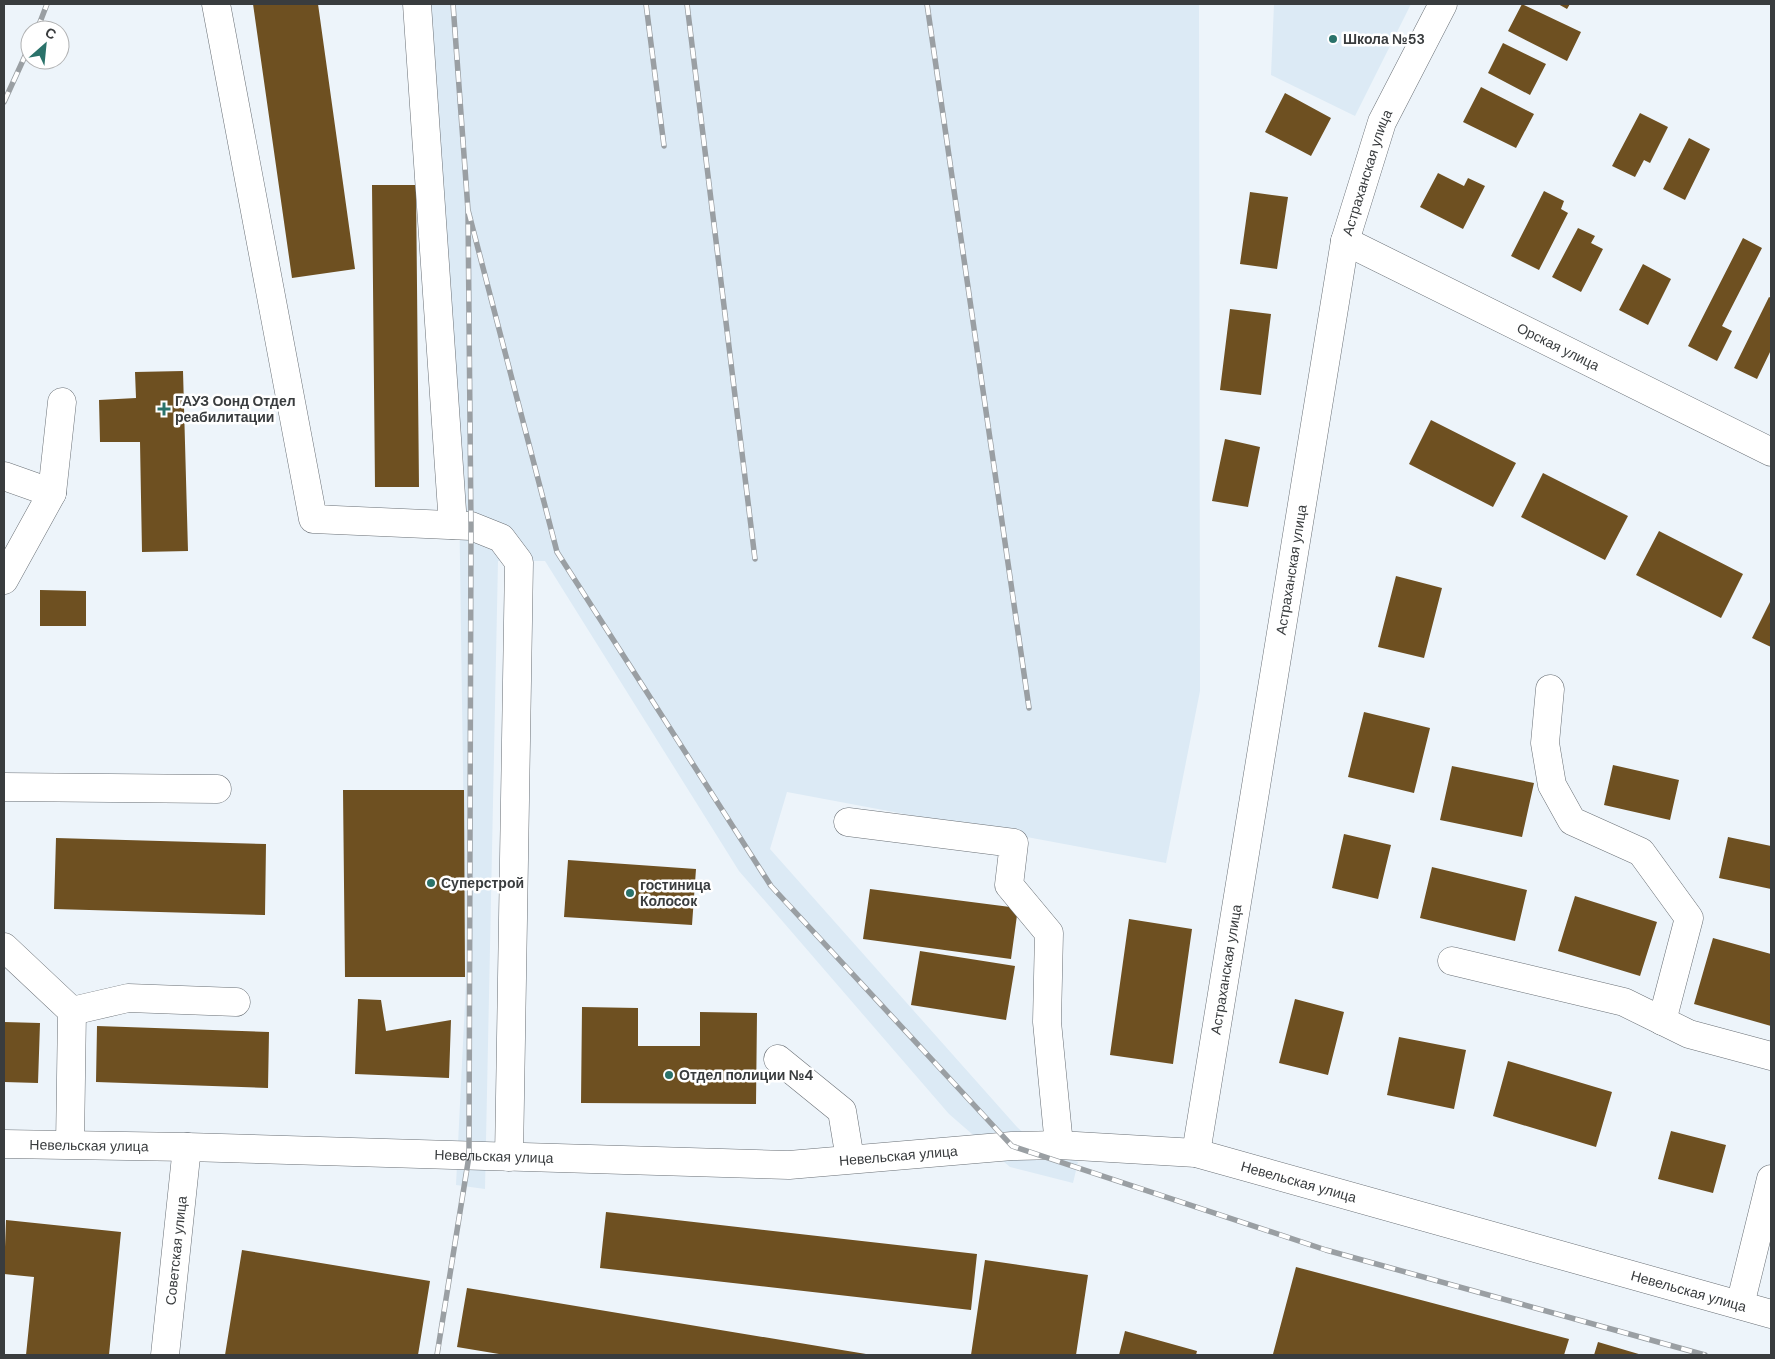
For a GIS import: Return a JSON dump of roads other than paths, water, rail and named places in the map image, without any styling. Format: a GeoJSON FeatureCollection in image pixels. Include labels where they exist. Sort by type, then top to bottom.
{"type":"FeatureCollection","features":[{"type":"Feature","properties":{"kind":"street"},"geometry":{"type":"LineString","coordinates":[[216,4],[313,520],[471,526],[501,538],[519,562],[509,1157]]}},
{"type":"Feature","properties":{"kind":"street"},"geometry":{"type":"LineString","coordinates":[[417,4],[453,525]]}},
{"type":"Feature","properties":{"kind":"street","name":"Астраханская улица"},"geometry":{"type":"LineString","coordinates":[[1196,1153],[1345,241],[1382,122],[1443,4]]}},
{"type":"Feature","properties":{"kind":"street","name":"Орская улица"},"geometry":{"type":"LineString","coordinates":[[1345,241],[1771,452]]}},
{"type":"Feature","properties":{"kind":"street"},"geometry":{"type":"LineString","coordinates":[[4,580],[52,493],[62,402]]}},
{"type":"Feature","properties":{"kind":"street"},"geometry":{"type":"LineString","coordinates":[[4,476],[52,493]]}},
{"type":"Feature","properties":{"kind":"street"},"geometry":{"type":"LineString","coordinates":[[1550,689],[1545,742],[1552,785],[1572,821],[1641,852],[1689,918],[1662,1021]]}},
{"type":"Feature","properties":{"kind":"street"},"geometry":{"type":"LineString","coordinates":[[4,787],[217,789]]}},
{"type":"Feature","properties":{"kind":"street"},"geometry":{"type":"LineString","coordinates":[[848,822],[1014,843],[1009,885],[1049,933],[1047,1022],[1059,1145]]}},
{"type":"Feature","properties":{"kind":"street"},"geometry":{"type":"LineString","coordinates":[[4,947],[72,1011],[70,1144]]}},
{"type":"Feature","properties":{"kind":"street"},"geometry":{"type":"LineString","coordinates":[[1452,960],[1624,1002],[1688,1034],[1771,1056]]}},
{"type":"Feature","properties":{"kind":"street"},"geometry":{"type":"LineString","coordinates":[[72,1011],[128,998],[236,1002]]}},
{"type":"Feature","properties":{"kind":"street"},"geometry":{"type":"LineString","coordinates":[[778,1059],[842,1111],[850,1159]]}},
{"type":"Feature","properties":{"kind":"street","name":"Невельская улица"},"geometry":{"type":"LineString","coordinates":[[4,1144],[187,1147],[789,1165],[1012,1146],[1059,1145],[1196,1153],[1771,1314]]}},
{"type":"Feature","properties":{"kind":"street","name":"Советская улица"},"geometry":{"type":"LineString","coordinates":[[165,1355],[187,1147]]}},
{"type":"Feature","properties":{"kind":"street"},"geometry":{"type":"LineString","coordinates":[[1740,1305],[1771,1179]]}},
{"type":"Feature","properties":{"kind":"railway"},"geometry":{"type":"LineString","coordinates":[[41,20],[47,4]]}},
{"type":"Feature","properties":{"kind":"railway"},"geometry":{"type":"LineString","coordinates":[[437,1355],[469,1156],[471,526],[468,210],[453,4]]}},
{"type":"Feature","properties":{"kind":"railway"},"geometry":{"type":"LineString","coordinates":[[646,4],[664,146]]}},
{"type":"Feature","properties":{"kind":"railway"},"geometry":{"type":"LineString","coordinates":[[687,4],[755,559]]}},
{"type":"Feature","properties":{"kind":"railway"},"geometry":{"type":"LineString","coordinates":[[927,4],[1029,708]]}},
{"type":"Feature","properties":{"kind":"railway"},"geometry":{"type":"LineString","coordinates":[[4,102],[20,67]]}},
{"type":"Feature","properties":{"kind":"railway"},"geometry":{"type":"LineString","coordinates":[[468,210],[557,552],[771,886],[1012,1146],[1326,1250],[1705,1355]]}},
{"type":"Feature","properties":{"kind":"place","name":"Школа №53"},"geometry":{"type":"Point","coordinates":[1333,39]}},
{"type":"Feature","properties":{"kind":"place","name":"ГАУЗ Оонд Отдел реабилитации"},"geometry":{"type":"Point","coordinates":[164,409]}},
{"type":"Feature","properties":{"kind":"place","name":"Суперстрой"},"geometry":{"type":"Point","coordinates":[431,883]}},
{"type":"Feature","properties":{"kind":"place","name":"гостиница Колосок"},"geometry":{"type":"Point","coordinates":[630,893]}},
{"type":"Feature","properties":{"kind":"place","name":"Отдел полиции №4"},"geometry":{"type":"Point","coordinates":[669,1075]}}]}
